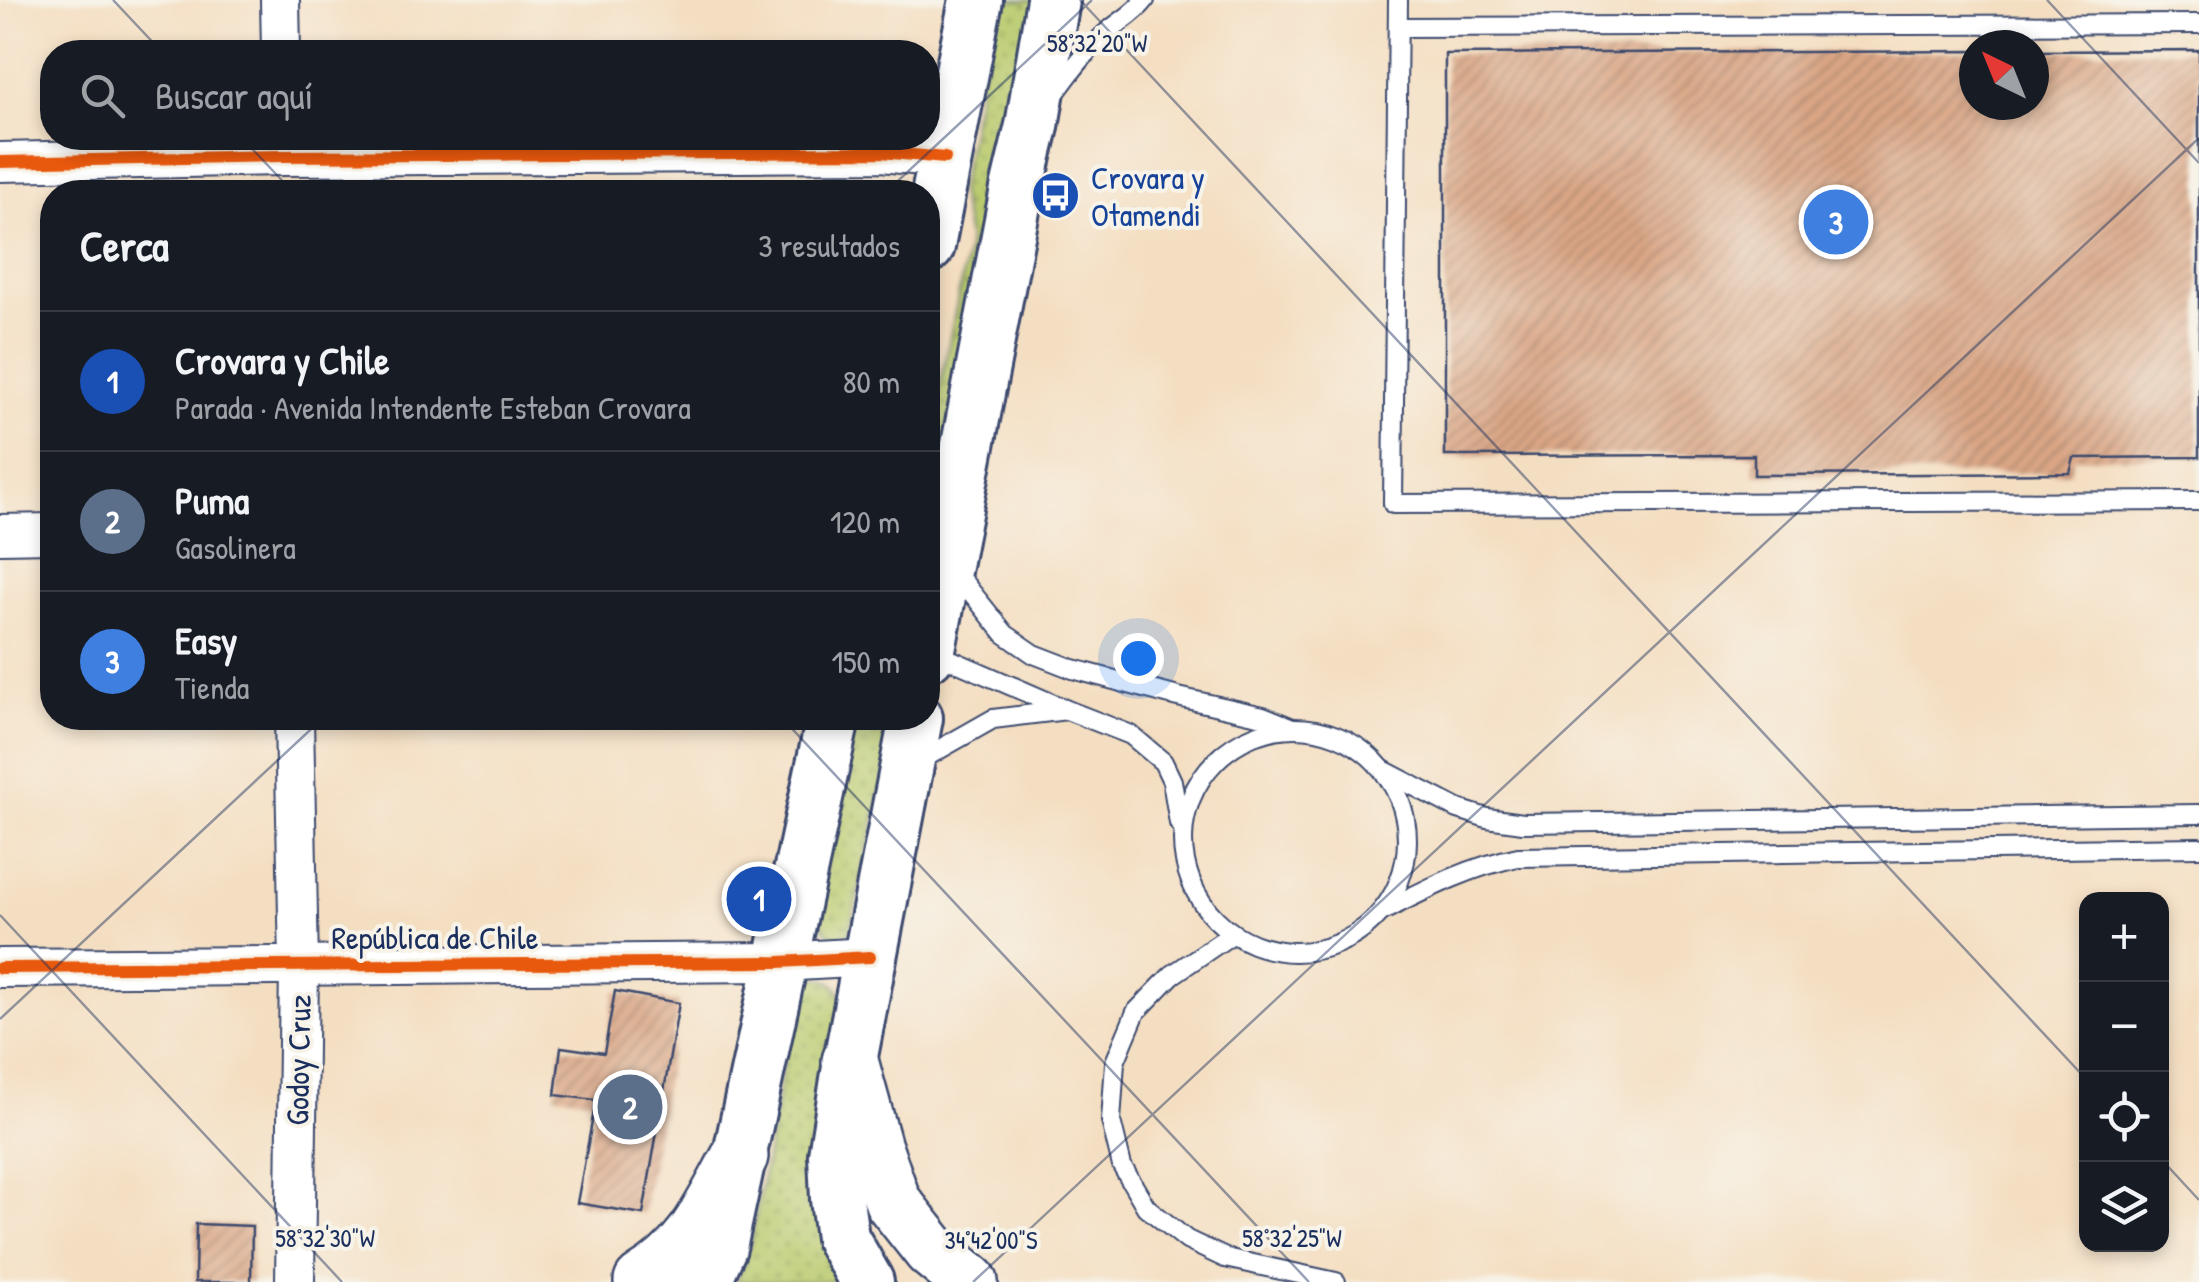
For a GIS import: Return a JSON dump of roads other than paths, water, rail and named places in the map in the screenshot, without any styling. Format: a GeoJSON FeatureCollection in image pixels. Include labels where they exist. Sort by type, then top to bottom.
{"type":"FeatureCollection","features":[{"type":"Feature","properties":{"kind":"main road"},"geometry":{"type":"LineString","coordinates":[[940,180],[976,0]]}},
{"type":"Feature","properties":{"kind":"main road"},"geometry":{"type":"LineString","coordinates":[[940,554],[1032,126],[1053,0]]}},
{"type":"Feature","properties":{"kind":"main road"},"geometry":{"type":"LineString","coordinates":[[704,1282],[720,1248],[830,730]]}},
{"type":"Feature","properties":{"kind":"main road"},"geometry":{"type":"LineString","coordinates":[[867,1282],[842,1238],[835,1155],[914,730]]}},
{"type":"Feature","properties":{"kind":"main road"},"geometry":{"type":"LineString","coordinates":[[850,1061],[874,1148],[894,1202],[930,1250],[970,1282]]}},
{"type":"Feature","properties":{"kind":"main road"},"geometry":{"type":"LineString","coordinates":[[642,1282],[685,1249],[740,1156]]}},
{"type":"Feature","properties":{"kind":"street"},"geometry":{"type":"LineString","coordinates":[[280,0],[281,40]]}},
{"type":"Feature","properties":{"kind":"street"},"geometry":{"type":"LineString","coordinates":[[0,162],[283,162],[881,152],[944,158]]}},
{"type":"Feature","properties":{"kind":"street"},"geometry":{"type":"LineString","coordinates":[[0,534],[40,533]]}},
{"type":"Feature","properties":{"kind":"street","name":"Godoy Cruz"},"geometry":{"type":"LineString","coordinates":[[294,730],[299,966],[294,1282]]}},
{"type":"Feature","properties":{"kind":"street","name":"República de Chile"},"geometry":{"type":"LineString","coordinates":[[0,968],[870,958]]}},
{"type":"Feature","properties":{"kind":"lane"},"geometry":{"type":"LineString","coordinates":[[1032,126],[1089,48],[1145,0]]}},
{"type":"Feature","properties":{"kind":"lane"},"geometry":{"type":"LineString","coordinates":[[1398,0],[1393,504],[2199,501]]}},
{"type":"Feature","properties":{"kind":"lane"},"geometry":{"type":"LineString","coordinates":[[1398,27],[2199,24]]}},
{"type":"Feature","properties":{"kind":"lane"},"geometry":{"type":"LineString","coordinates":[[940,579],[964,583],[1005,634],[1034,654],[1178,698],[1263,716],[1291,728]]}},
{"type":"Feature","properties":{"kind":"lane"},"geometry":{"type":"LineString","coordinates":[[940,656],[1131,735],[1164,762],[1172,780],[1188,876],[1205,909],[1232,934],[1263,948],[1295,952],[1328,948],[1358,933],[1383,910],[1453,876],[1518,857],[2199,847]]}},
{"type":"Feature","properties":{"kind":"lane"},"geometry":{"type":"LineString","coordinates":[[906,769],[992,719],[1068,710]]}},
{"type":"Feature","properties":{"kind":"lane"},"geometry":{"type":"LineString","coordinates":[[1182,838],[1188,805],[1203,775],[1227,750],[1257,734],[1291,728],[1326,732],[1358,746],[1383,770],[1402,803],[1408,840],[1401,877],[1383,910]]}},
{"type":"Feature","properties":{"kind":"lane"},"geometry":{"type":"LineString","coordinates":[[1383,770],[1458,809],[1523,823],[2199,814]]}},
{"type":"Feature","properties":{"kind":"lane"},"geometry":{"type":"LineString","coordinates":[[1232,934],[1172,975],[1136,1012],[1115,1062],[1111,1121],[1122,1166],[1146,1207],[1187,1240],[1225,1258],[1336,1282]]}},
{"type":"Feature","properties":{"kind":"place","name":"Crovara y Otamendi"},"geometry":{"type":"Point","coordinates":[1056,195]}},
{"type":"Feature","properties":{"kind":"place","name":"Easy"},"geometry":{"type":"Point","coordinates":[1836,222]}},
{"type":"Feature","properties":{"kind":"place","name":"Crovara y Chile"},"geometry":{"type":"Point","coordinates":[759,899]}},
{"type":"Feature","properties":{"kind":"place","name":"Puma"},"geometry":{"type":"Point","coordinates":[630,1107]}}]}
